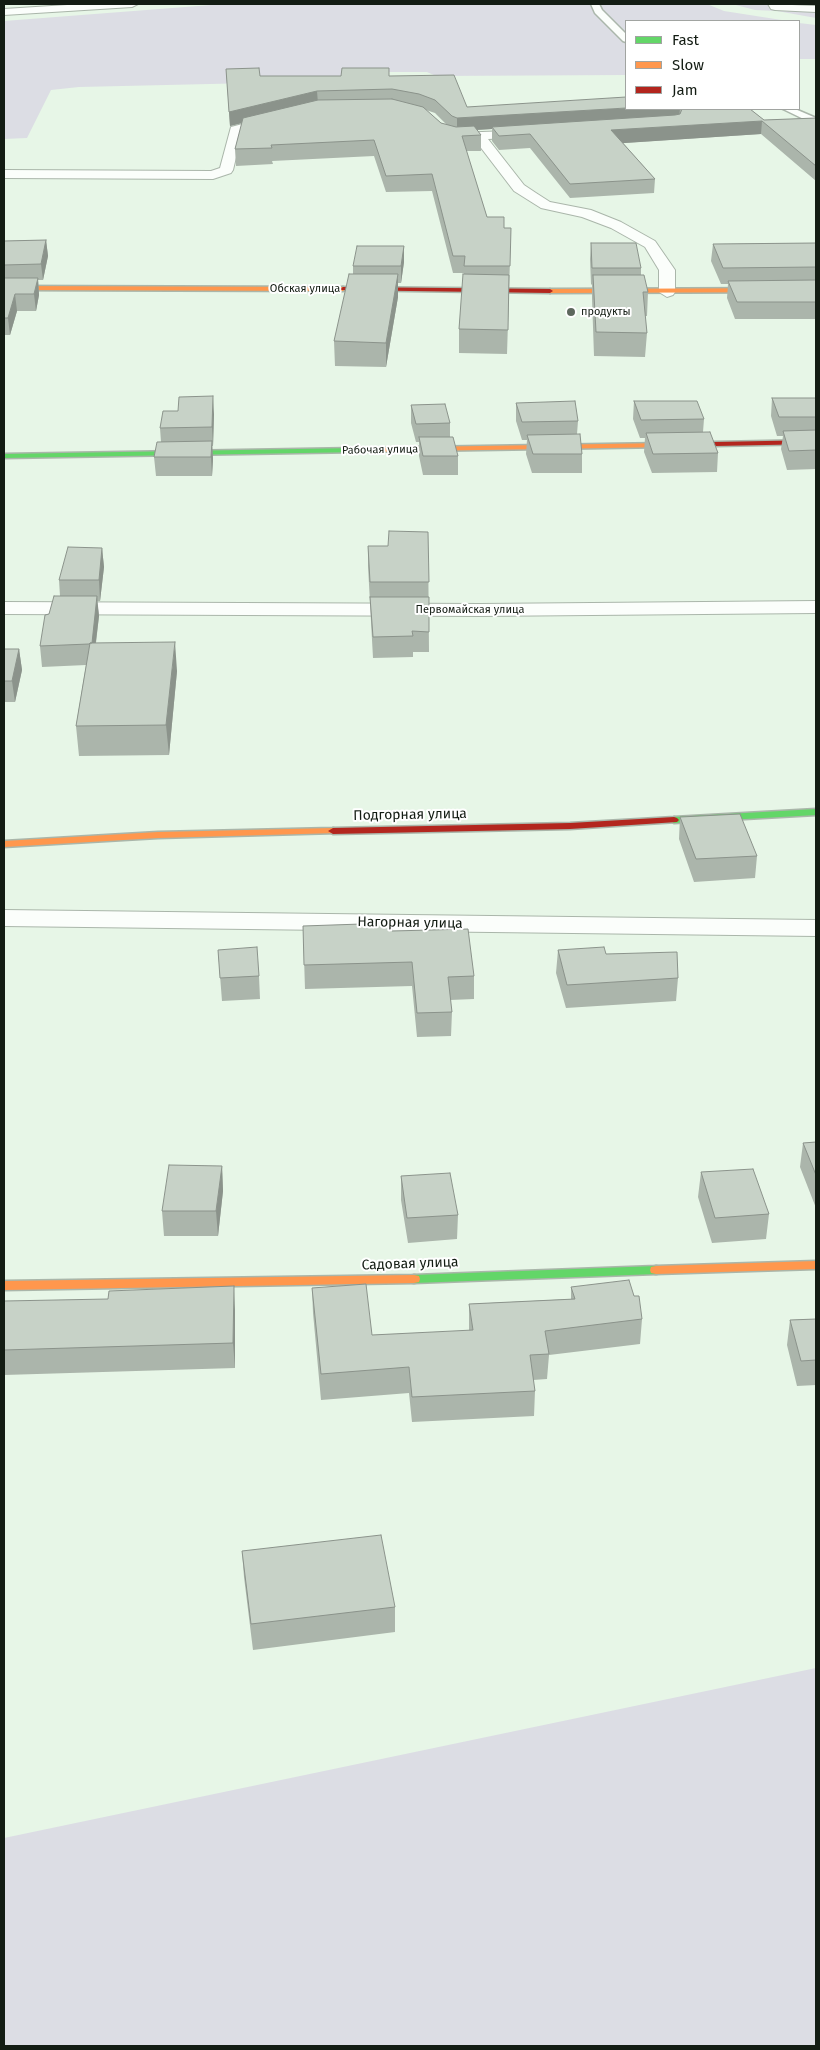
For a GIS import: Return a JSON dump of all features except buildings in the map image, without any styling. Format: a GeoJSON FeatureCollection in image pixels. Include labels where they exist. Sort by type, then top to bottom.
{"type":"FeatureCollection","features":[{"type":"Feature","properties":{"kind":"street"},"geometry":{"type":"LineString","coordinates":[[4,12],[132,4]]}},
{"type":"Feature","properties":{"kind":"street"},"geometry":{"type":"LineString","coordinates":[[773,4],[787,9],[816,10]]}},
{"type":"Feature","properties":{"kind":"street"},"geometry":{"type":"LineString","coordinates":[[4,174],[213,175],[226,170],[236,130],[288,116]]}},
{"type":"Feature","properties":{"kind":"street"},"geometry":{"type":"LineString","coordinates":[[436,125],[446,134],[456,137],[538,132]]}},
{"type":"Feature","properties":{"kind":"street"},"geometry":{"type":"LineString","coordinates":[[479,136],[519,188],[531,196],[546,205],[586,213],[616,225],[650,244],[667,270],[667,292]]}},
{"type":"Feature","properties":{"kind":"street","name":"Обская улица"},"geometry":{"type":"LineString","coordinates":[[4,288],[667,292],[816,290]]}},
{"type":"Feature","properties":{"kind":"street","name":"Рабочая улица"},"geometry":{"type":"LineString","coordinates":[[4,456],[816,442]]}},
{"type":"Feature","properties":{"kind":"street","name":"Первомайская улица"},"geometry":{"type":"LineString","coordinates":[[4,608],[480,610],[816,607]]}},
{"type":"Feature","properties":{"kind":"street","name":"Подгорная улица"},"geometry":{"type":"LineString","coordinates":[[4,844],[158,835],[570,826],[816,812]]}},
{"type":"Feature","properties":{"kind":"street","name":"Нагорная улица"},"geometry":{"type":"LineString","coordinates":[[4,918],[816,928]]}},
{"type":"Feature","properties":{"kind":"street","name":"Садовая улица"},"geometry":{"type":"LineString","coordinates":[[4,1286],[341,1281],[816,1265]]}},
{"type":"Feature","properties":{"kind":"lane"},"geometry":{"type":"LineString","coordinates":[[595,4],[598,11],[625,39]]}},
{"type":"Feature","properties":{"kind":"lane"},"geometry":{"type":"LineString","coordinates":[[790,110],[816,122]]}},
{"type":"Feature","properties":{"kind":"shaded area"},"geometry":{"type":"Polygon","coordinates":[[[224,4],[707,4],[724,11],[782,20],[625,20],[625,75],[436,76],[427,72],[352,72],[341,81],[79,87],[51,90],[27,138],[4,139],[4,21],[224,4]]]}},
{"type":"Feature","properties":{"kind":"shaded area"},"geometry":{"type":"Polygon","coordinates":[[[732,4],[816,4],[816,18],[777,11],[755,10],[732,4]]]}},
{"type":"Feature","properties":{"kind":"shaded area"},"geometry":{"type":"Polygon","coordinates":[[[800,23],[816,25],[816,59],[800,59],[800,23]]]}},
{"type":"Feature","properties":{"kind":"shaded area"},"geometry":{"type":"Polygon","coordinates":[[[816,1668],[816,2046],[4,2046],[4,1838],[816,1668]]]}},
{"type":"Feature","properties":{"kind":"traffic: fast"},"geometry":{"type":"LineString","coordinates":[[4,456],[358,450]]}},
{"type":"Feature","properties":{"kind":"traffic: fast"},"geometry":{"type":"LineString","coordinates":[[674,820],[816,812]]}},
{"type":"Feature","properties":{"kind":"traffic: fast"},"geometry":{"type":"LineString","coordinates":[[414,1279],[656,1270]]}},
{"type":"Feature","properties":{"kind":"traffic: slow"},"geometry":{"type":"LineString","coordinates":[[4,288],[343,289]]}},
{"type":"Feature","properties":{"kind":"traffic: slow"},"geometry":{"type":"LineString","coordinates":[[550,291],[816,290]]}},
{"type":"Feature","properties":{"kind":"traffic: slow"},"geometry":{"type":"LineString","coordinates":[[358,450],[665,445]]}},
{"type":"Feature","properties":{"kind":"traffic: slow"},"geometry":{"type":"LineString","coordinates":[[4,844],[158,835],[333,831]]}},
{"type":"Feature","properties":{"kind":"traffic: slow"},"geometry":{"type":"LineString","coordinates":[[656,1270],[816,1265]]}},
{"type":"Feature","properties":{"kind":"traffic: slow"},"geometry":{"type":"LineString","coordinates":[[4,1286],[414,1279]]}},
{"type":"Feature","properties":{"kind":"traffic: jam"},"geometry":{"type":"LineString","coordinates":[[343,289],[550,291]]}},
{"type":"Feature","properties":{"kind":"traffic: jam"},"geometry":{"type":"LineString","coordinates":[[665,445],[816,442]]}},
{"type":"Feature","properties":{"kind":"traffic: jam"},"geometry":{"type":"LineString","coordinates":[[333,831],[570,826],[674,820]]}},
{"type":"Feature","properties":{"kind":"place","name":"продукты"},"geometry":{"type":"Point","coordinates":[571,312]}}]}
